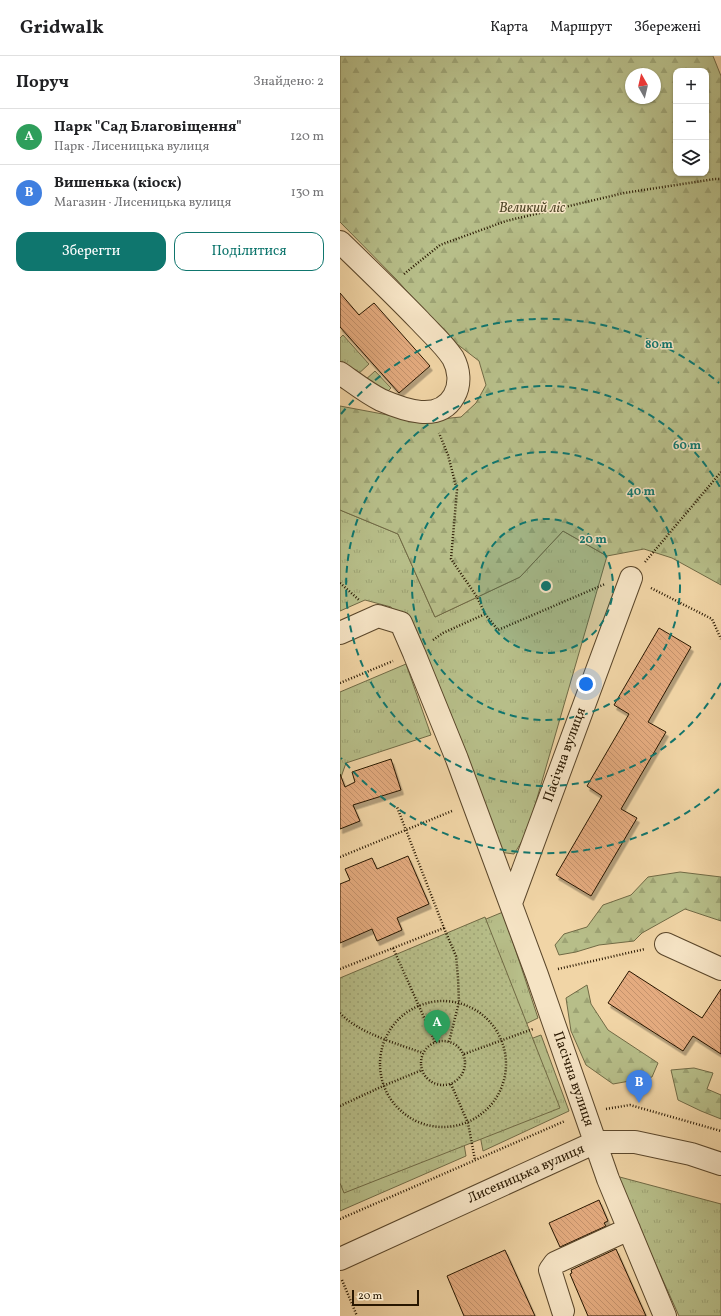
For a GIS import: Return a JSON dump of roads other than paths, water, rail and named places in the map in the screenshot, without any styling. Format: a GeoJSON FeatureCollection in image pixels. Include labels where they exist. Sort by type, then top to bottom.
{"type":"FeatureCollection","features":[{"type":"Feature","properties":{"kind":"street"},"geometry":{"type":"LineString","coordinates":[[340,242],[439,340],[453,359],[459,376],[455,394],[449,404],[436,412],[416,412],[380,399],[340,373]]}},
{"type":"Feature","properties":{"kind":"street","name":"Пасічна вулиця"},"geometry":{"type":"LineString","coordinates":[[511,903],[631,578]]}},
{"type":"Feature","properties":{"kind":"street","name":"Пасічна вулиця"},"geometry":{"type":"LineString","coordinates":[[340,632],[378,616],[401,623],[511,903],[608,1179],[665,1316]]}},
{"type":"Feature","properties":{"kind":"street"},"geometry":{"type":"LineString","coordinates":[[666,944],[721,969]]}},
{"type":"Feature","properties":{"kind":"street","name":"Лисеницька вулиця"},"geometry":{"type":"LineString","coordinates":[[340,1259],[596,1142],[635,1142],[691,1154],[721,1164]]}},
{"type":"Feature","properties":{"kind":"street"},"geometry":{"type":"LineString","coordinates":[[563,1311],[550,1270],[555,1263],[629,1229]]}},
{"type":"Feature","properties":{"kind":"place","name":"Парк \"Сад Благовіщення\""},"geometry":{"type":"Point","coordinates":[437,1043]}},
{"type":"Feature","properties":{"kind":"place","name":"Вишенька (кіоск)"},"geometry":{"type":"Point","coordinates":[639,1103]}},
{"type":"Feature","properties":{"kind":"park label","name":"Великий ліс"},"geometry":{"type":"Point","coordinates":[532,208]}}]}
